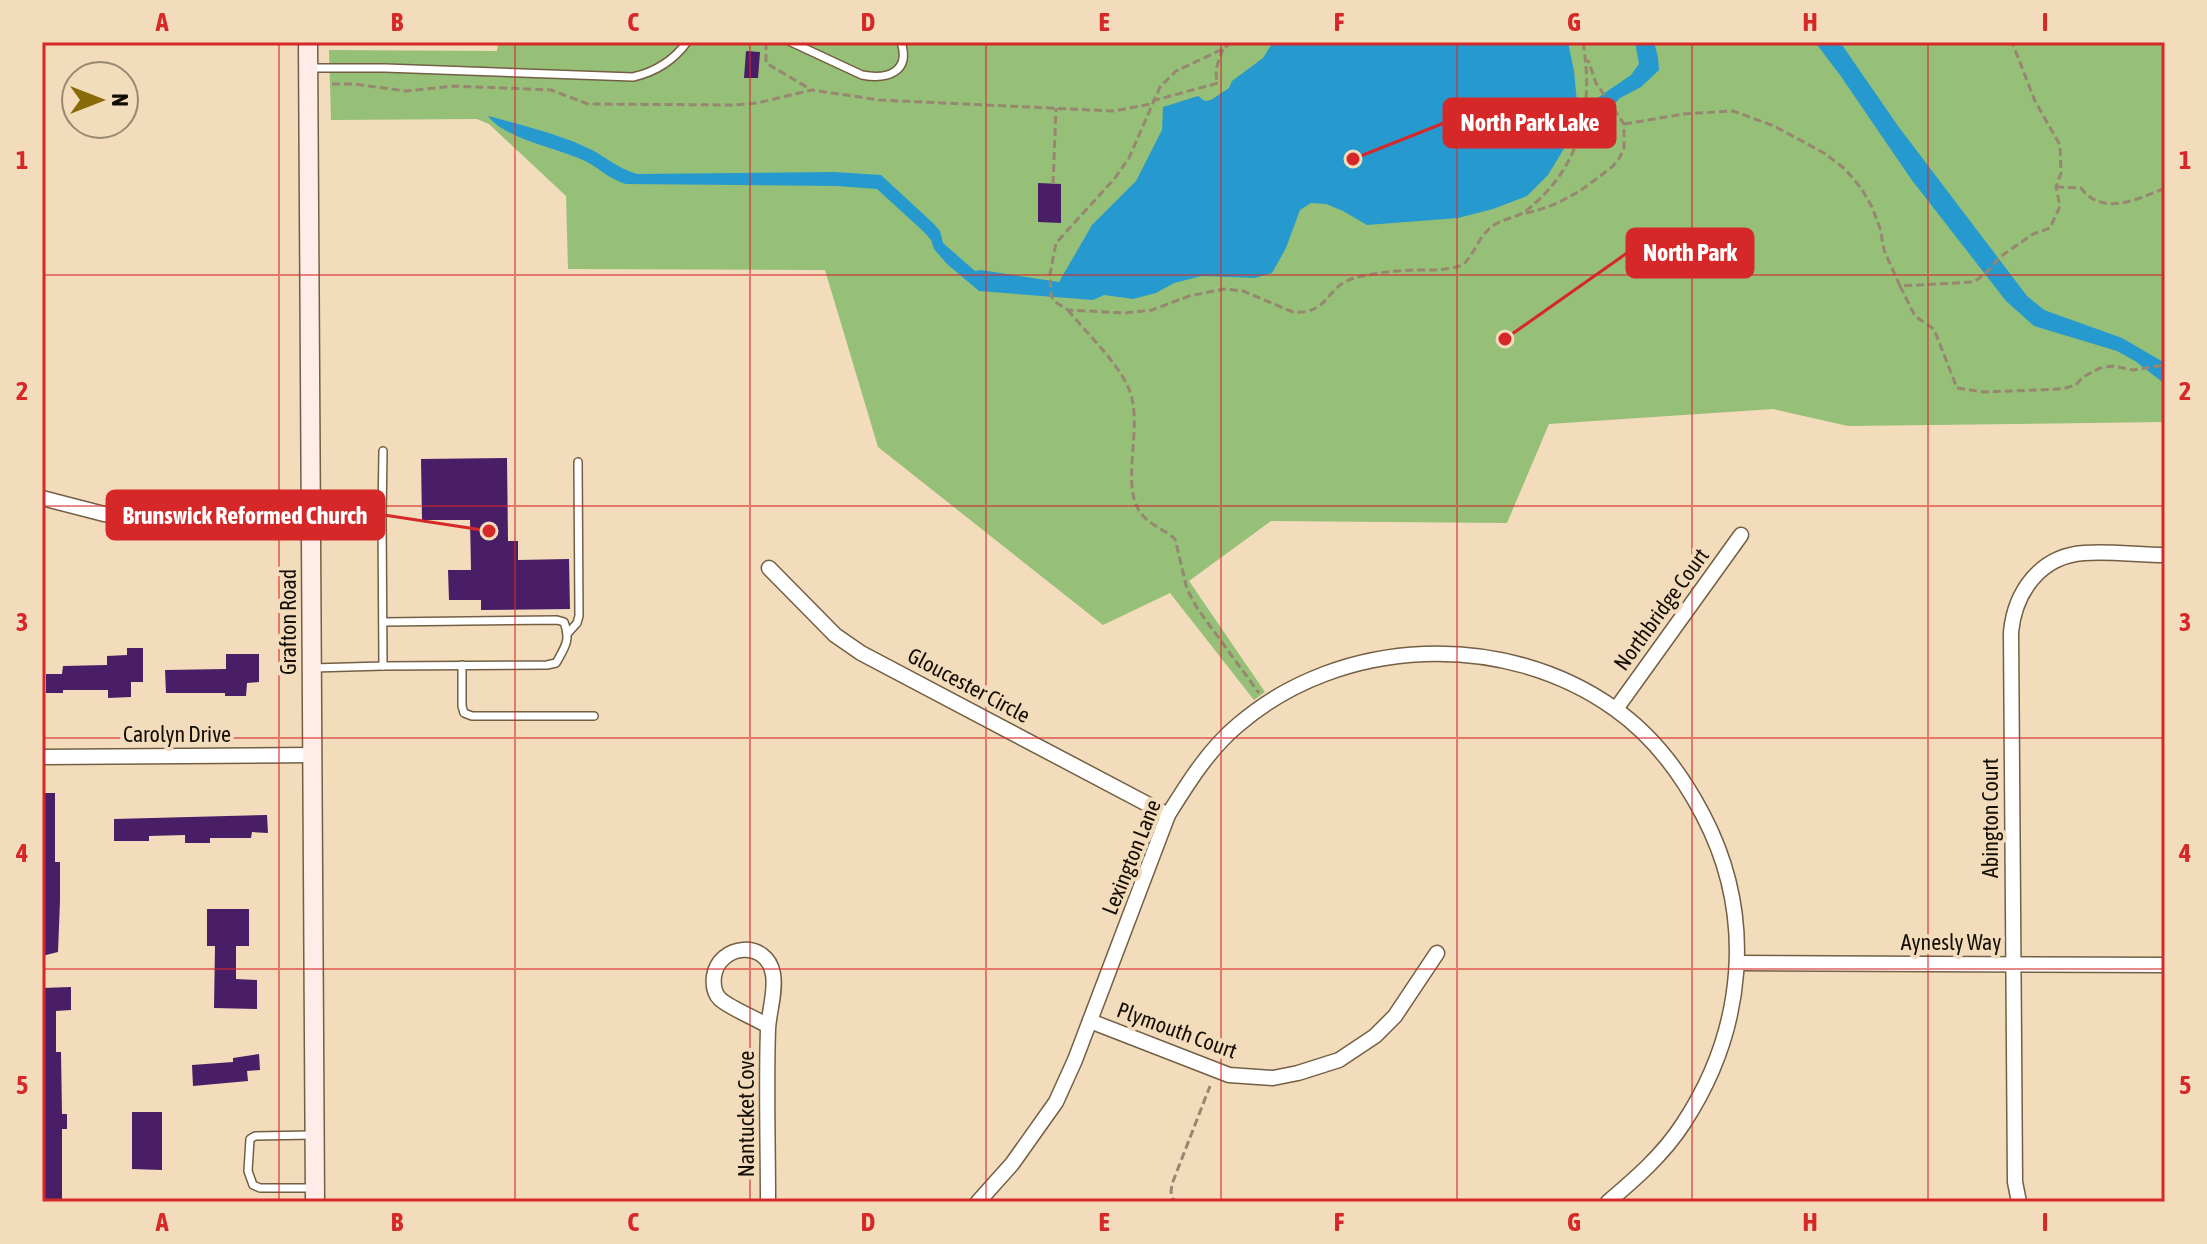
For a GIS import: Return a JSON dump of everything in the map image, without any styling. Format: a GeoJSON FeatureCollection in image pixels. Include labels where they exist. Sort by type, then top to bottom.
{"type":"FeatureCollection","features":[{"type":"Feature","properties":{"kind":"street","name":"Grafton Road"},"geometry":{"type":"LineString","coordinates":[[308,42],[315,1195]]}},
{"type":"Feature","properties":{"kind":"street"},"geometry":{"type":"LineString","coordinates":[[42,498],[104,514],[148,519],[311,517]]}},
{"type":"Feature","properties":{"kind":"street","name":"Northbridge Court"},"geometry":{"type":"LineString","coordinates":[[1616,709],[1741,535]]}},
{"type":"Feature","properties":{"kind":"street","name":"Abington Court"},"geometry":{"type":"LineString","coordinates":[[2019,1202],[2015,1182],[2013,613],[2031,580],[2065,557],[2083,553],[2165,555]]}},
{"type":"Feature","properties":{"kind":"street","name":"Gloucester Circle"},"geometry":{"type":"LineString","coordinates":[[769,568],[835,635],[861,653],[1168,815]]}},
{"type":"Feature","properties":{"kind":"street","name":"Lexington Lane"},"geometry":{"type":"LineString","coordinates":[[978,1202],[1012,1164],[1056,1102],[1168,815],[1210,755],[1237,726],[1266,704],[1335,670],[1405,654],[1442,653],[1478,655],[1551,674],[1616,709],[1671,764],[1690,791],[1709,826],[1722,861],[1732,897],[1737,963],[1727,1030],[1715,1065],[1682,1126],[1661,1153],[1608,1202]]}},
{"type":"Feature","properties":{"kind":"street","name":"Carolyn Drive"},"geometry":{"type":"LineString","coordinates":[[42,757],[313,755]]}},
{"type":"Feature","properties":{"kind":"street","name":"Nantucket Cove"},"geometry":{"type":"LineString","coordinates":[[768,1026],[718,998],[713,984],[715,969],[723,957],[737,949],[756,950],[766,958],[773,971],[768,1026],[768,1202]]}},
{"type":"Feature","properties":{"kind":"street","name":"Plymouth Court"},"geometry":{"type":"LineString","coordinates":[[1090,1021],[1216,1071],[1243,1077],[1273,1078],[1313,1070],[1352,1053],[1375,1036],[1395,1016],[1437,953]]}},
{"type":"Feature","properties":{"kind":"street","name":"Aynesly Way"},"geometry":{"type":"LineString","coordinates":[[1737,963],[2165,965]]}},
{"type":"Feature","properties":{"kind":"lane"},"geometry":{"type":"LineString","coordinates":[[308,68],[633,77],[667,62],[687,42]]}},
{"type":"Feature","properties":{"kind":"lane"},"geometry":{"type":"LineString","coordinates":[[791,42],[862,75],[881,77],[890,76],[902,62],[904,52],[901,42]]}},
{"type":"Feature","properties":{"kind":"lane"},"geometry":{"type":"LineString","coordinates":[[383,451],[383,666]]}},
{"type":"Feature","properties":{"kind":"lane"},"geometry":{"type":"LineString","coordinates":[[568,633],[579,616],[578,462]]}},
{"type":"Feature","properties":{"kind":"lane"},"geometry":{"type":"LineString","coordinates":[[311,517],[382,517]]}},
{"type":"Feature","properties":{"kind":"lane"},"geometry":{"type":"LineString","coordinates":[[312,668],[547,665],[556,663],[568,633],[564,622],[557,620],[383,622]]}},
{"type":"Feature","properties":{"kind":"lane"},"geometry":{"type":"LineString","coordinates":[[462,665],[464,713],[472,716],[594,716]]}},
{"type":"Feature","properties":{"kind":"lane"},"geometry":{"type":"LineString","coordinates":[[315,1135],[255,1136],[250,1139],[248,1171],[253,1185],[260,1188],[315,1195]]}},
{"type":"Feature","properties":{"kind":"path"},"geometry":{"type":"LineString","coordinates":[[766,42],[766,63],[812,90]]}},
{"type":"Feature","properties":{"kind":"path"},"geometry":{"type":"LineString","coordinates":[[1231,42],[1168,76],[1152,102],[1129,158],[1106,189],[1056,243],[1049,281],[1051,296],[1068,310],[1116,367],[1130,391],[1134,413],[1134,497],[1140,512],[1149,523],[1175,539],[1187,589],[1197,608],[1266,704]]}},
{"type":"Feature","properties":{"kind":"path"},"geometry":{"type":"LineString","coordinates":[[1523,214],[1567,166],[1581,135],[1588,85],[1583,42]]}},
{"type":"Feature","properties":{"kind":"path"},"geometry":{"type":"LineString","coordinates":[[1900,286],[1974,282],[2000,257],[2033,234],[2050,228],[2060,206],[2056,187],[2061,173],[2060,145],[2035,101],[2012,42]]}},
{"type":"Feature","properties":{"kind":"path"},"geometry":{"type":"LineString","coordinates":[[332,84],[406,91],[454,86],[536,89],[563,93],[588,104],[601,105],[735,105],[812,90],[879,100],[1114,111],[1218,83],[1215,77],[1223,49]]}},
{"type":"Feature","properties":{"kind":"path"},"geometry":{"type":"LineString","coordinates":[[1068,310],[1125,313],[1152,310],[1189,296],[1224,289],[1243,291],[1293,312],[1307,311],[1317,308],[1343,282],[1349,280],[1463,265],[1488,230],[1504,220],[1565,201],[1619,159],[1624,148],[1624,124],[1596,83],[1585,53]]}},
{"type":"Feature","properties":{"kind":"path"},"geometry":{"type":"LineString","coordinates":[[1053,184],[1056,108]]}},
{"type":"Feature","properties":{"kind":"path"},"geometry":{"type":"LineString","coordinates":[[1624,124],[1684,114],[1733,111],[1774,126],[1824,153],[1845,169],[1872,207],[1884,250],[1900,286],[1915,316],[1934,329],[1957,388],[1984,392],[2062,389],[2076,385],[2083,377],[2100,368],[2113,366],[2133,370],[2165,365]]}},
{"type":"Feature","properties":{"kind":"path"},"geometry":{"type":"LineString","coordinates":[[2056,187],[2081,188],[2088,197],[2116,205],[2165,188]]}},
{"type":"Feature","properties":{"kind":"path"},"geometry":{"type":"LineString","coordinates":[[1179,1202],[1173,1199],[1172,1184],[1216,1071]]}},
{"type":"Feature","properties":{"kind":"green space"},"geometry":{"type":"Polygon","coordinates":[[[498,42],[2165,42],[2165,422],[1848,426],[1773,409],[1549,424],[1507,523],[1271,521],[1189,581],[1265,692],[1254,700],[1170,593],[1103,625],[878,447],[825,270],[568,269],[566,196],[489,124],[477,119],[331,120],[329,50],[497,51],[498,42]]]}},
{"type":"Feature","properties":{"kind":"water"},"geometry":{"type":"Polygon","coordinates":[[[1273,42],[1568,42],[1577,102],[1590,103],[1631,75],[1639,64],[1635,42],[1654,42],[1659,70],[1641,87],[1620,98],[1591,125],[1574,132],[1548,175],[1527,196],[1458,218],[1367,225],[1326,204],[1311,203],[1300,210],[1286,248],[1272,273],[1255,278],[1202,276],[1133,299],[1104,295],[1093,300],[979,291],[947,264],[924,232],[877,189],[626,184],[576,157],[507,131],[488,116],[569,140],[637,174],[834,172],[881,175],[934,224],[940,231],[943,243],[975,271],[1059,282],[1092,225],[1136,181],[1162,130],[1163,107],[1198,96],[1205,101],[1211,100],[1263,58],[1273,42]]]}},
{"type":"Feature","properties":{"kind":"water"},"geometry":{"type":"Polygon","coordinates":[[[1815,42],[1840,42],[1898,126],[2027,296],[2044,310],[2122,338],[2165,363],[2165,384],[2117,351],[2034,326],[2006,301],[1911,179],[1815,42]]]}},
{"type":"Feature","properties":{"kind":"building"},"geometry":{"type":"Polygon","coordinates":[[[746,51],[760,52],[758,78],[744,78],[746,51]]]}},
{"type":"Feature","properties":{"kind":"building"},"geometry":{"type":"Polygon","coordinates":[[[1038,183],[1061,184],[1061,223],[1038,222],[1038,183]]]}},
{"type":"Feature","properties":{"kind":"building"},"geometry":{"type":"Polygon","coordinates":[[[507,458],[508,541],[518,541],[518,560],[569,559],[570,609],[481,610],[481,600],[449,600],[448,570],[471,570],[470,520],[422,520],[421,459],[507,458]]]}},
{"type":"Feature","properties":{"kind":"building"},"geometry":{"type":"Polygon","coordinates":[[[127,648],[143,648],[143,682],[131,682],[131,697],[108,698],[108,690],[46,693],[46,674],[62,674],[63,666],[107,665],[107,656],[127,655],[127,648]]]}},
{"type":"Feature","properties":{"kind":"building"},"geometry":{"type":"Polygon","coordinates":[[[226,654],[259,654],[259,682],[247,683],[246,696],[166,693],[165,670],[226,669],[226,654]]]}},
{"type":"Feature","properties":{"kind":"building"},"geometry":{"type":"Polygon","coordinates":[[[42,793],[55,793],[55,862],[60,862],[60,901],[58,952],[42,956],[42,793]]]}},
{"type":"Feature","properties":{"kind":"building"},"geometry":{"type":"Polygon","coordinates":[[[267,815],[268,833],[252,832],[251,838],[210,838],[210,843],[185,843],[185,835],[149,836],[149,841],[114,841],[114,819],[267,815]]]}},
{"type":"Feature","properties":{"kind":"building"},"geometry":{"type":"Polygon","coordinates":[[[207,909],[249,909],[249,946],[236,946],[236,979],[257,980],[257,1009],[214,1008],[215,946],[207,946],[207,909]]]}},
{"type":"Feature","properties":{"kind":"building"},"geometry":{"type":"Polygon","coordinates":[[[71,987],[71,1010],[56,1011],[56,1052],[61,1052],[62,1114],[67,1114],[67,1129],[62,1129],[62,1202],[42,1202],[42,988],[71,987]]]}},
{"type":"Feature","properties":{"kind":"building"},"geometry":{"type":"Polygon","coordinates":[[[259,1054],[260,1070],[247,1071],[248,1081],[193,1086],[192,1065],[233,1062],[233,1058],[259,1054]]]}},
{"type":"Feature","properties":{"kind":"building"},"geometry":{"type":"Polygon","coordinates":[[[132,1112],[162,1112],[162,1170],[132,1169],[132,1112]]]}},
{"type":"Feature","properties":{"kind":"place","name":"North Park Lake"},"geometry":{"type":"Point","coordinates":[1353,159]}},
{"type":"Feature","properties":{"kind":"place","name":"North Park"},"geometry":{"type":"Point","coordinates":[1505,339]}},
{"type":"Feature","properties":{"kind":"place","name":"Brunswick Reformed Church"},"geometry":{"type":"Point","coordinates":[489,531]}}]}
